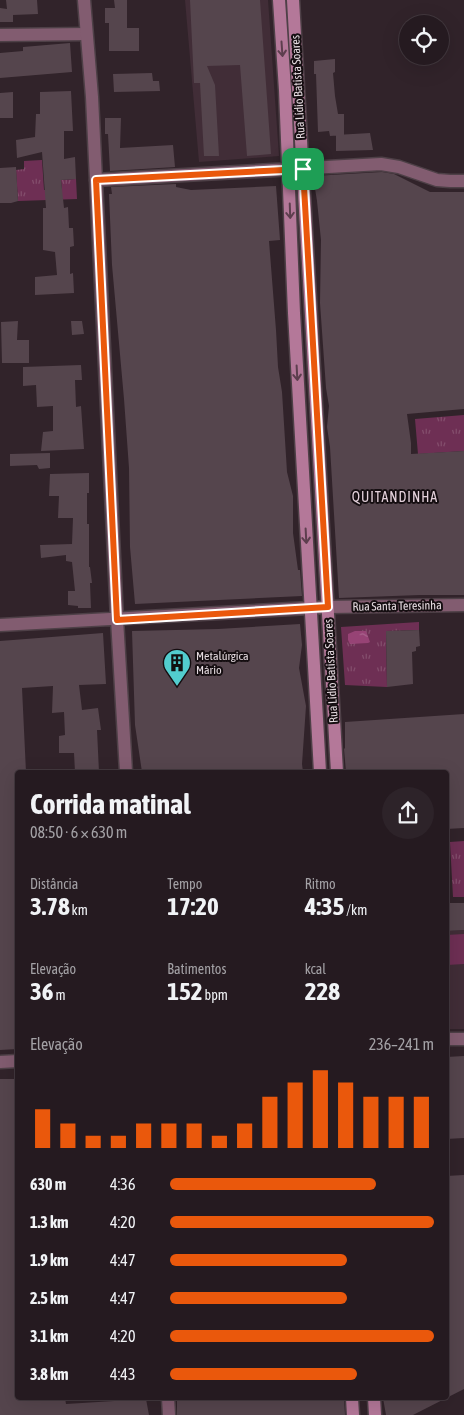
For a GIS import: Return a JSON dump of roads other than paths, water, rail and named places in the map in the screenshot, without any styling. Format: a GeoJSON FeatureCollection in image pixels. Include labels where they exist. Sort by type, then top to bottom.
{"type":"FeatureCollection","features":[{"type":"Feature","properties":{"kind":"main road","name":"Rua Lídio Batista Soares"},"geometry":{"type":"LineString","coordinates":[[279,0],[319,769]]}},
{"type":"Feature","properties":{"kind":"main road","name":"Rua Lídio Batista Soares"},"geometry":{"type":"LineString","coordinates":[[294,0],[337,769]]}},
{"type":"Feature","properties":{"kind":"main road"},"geometry":{"type":"LineString","coordinates":[[292,256],[308,255]]}},
{"type":"Feature","properties":{"kind":"main road"},"geometry":{"type":"LineString","coordinates":[[301,443],[318,441]]}},
{"type":"Feature","properties":{"kind":"main road"},"geometry":{"type":"LineString","coordinates":[[319,769],[337,769]]}},
{"type":"Feature","properties":{"kind":"main road"},"geometry":{"type":"LineString","coordinates":[[352,1400],[353,1415]]}},
{"type":"Feature","properties":{"kind":"main road"},"geometry":{"type":"LineString","coordinates":[[374,1400],[375,1415]]}},
{"type":"Feature","properties":{"kind":"street"},"geometry":{"type":"LineString","coordinates":[[84,0],[92,97],[126,770]]}},
{"type":"Feature","properties":{"kind":"street"},"geometry":{"type":"LineString","coordinates":[[0,35],[86,34]]}},
{"type":"Feature","properties":{"kind":"street"},"geometry":{"type":"LineString","coordinates":[[96,180],[381,164],[399,167],[437,180],[464,181]]}},
{"type":"Feature","properties":{"kind":"street","name":"Rua Santa Teresinha"},"geometry":{"type":"LineString","coordinates":[[0,626],[328,607],[464,605]]}},
{"type":"Feature","properties":{"kind":"street"},"geometry":{"type":"LineString","coordinates":[[449,1040],[464,1039]]}},
{"type":"Feature","properties":{"kind":"street"},"geometry":{"type":"LineString","coordinates":[[0,1062],[15,1061]]}},
{"type":"Feature","properties":{"kind":"street"},"geometry":{"type":"LineString","coordinates":[[168,1400],[169,1415]]}},
{"type":"Feature","properties":{"kind":"water"},"geometry":{"type":"Polygon","coordinates":[[[355,631],[366,631],[370,642],[350,644],[348,634],[355,631]]]}},
{"type":"Feature","properties":{"kind":"place","name":"Metalúrgica Mário"},"geometry":{"type":"Point","coordinates":[177,687]}},
{"type":"Feature","properties":{"kind":"district","name":"QUITANDINHA"},"geometry":{"type":"Point","coordinates":[395,497]}}]}
